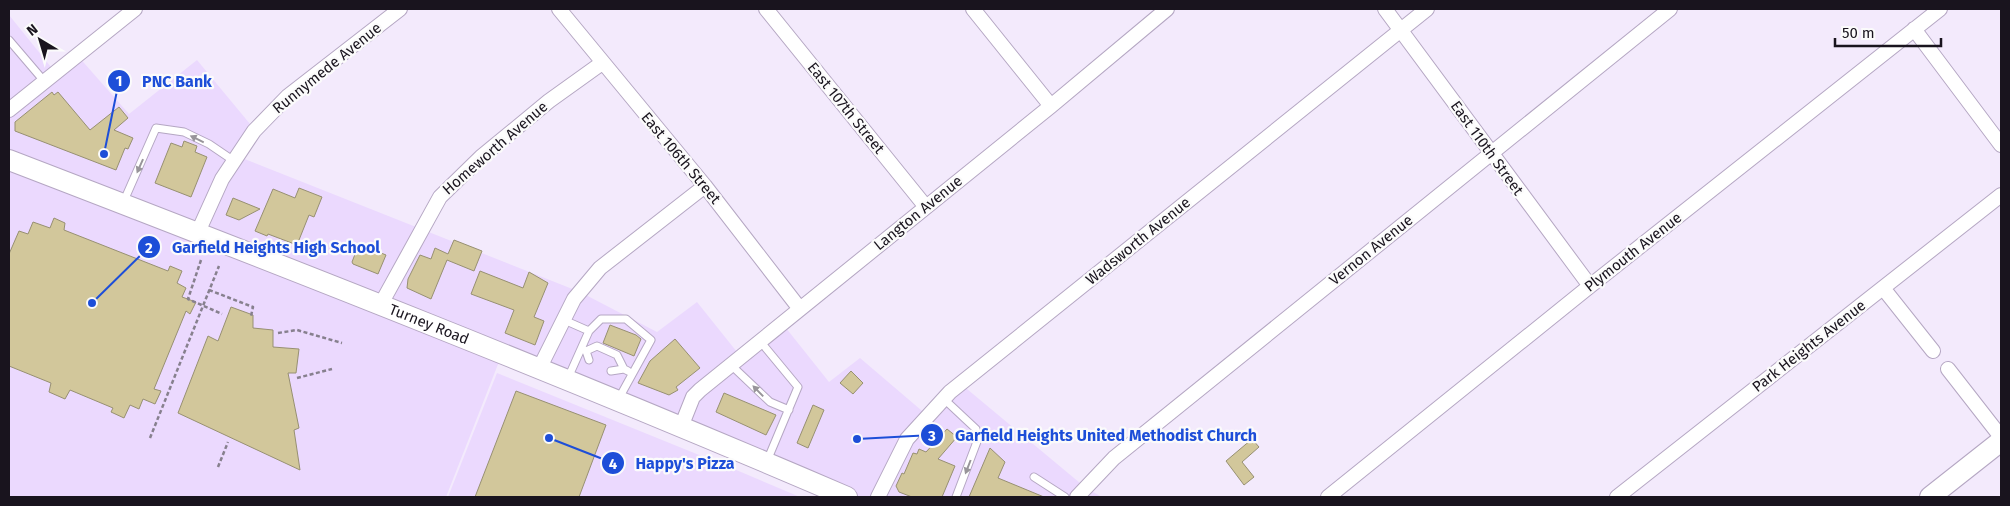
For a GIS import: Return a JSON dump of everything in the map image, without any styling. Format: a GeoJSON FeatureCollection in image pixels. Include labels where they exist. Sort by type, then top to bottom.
{"type":"FeatureCollection","features":[{"type":"Feature","properties":{"kind":"main road","name":"Turney Road"},"geometry":{"type":"LineString","coordinates":[[9,160],[381,304],[847,497]]}},
{"type":"Feature","properties":{"kind":"main road"},"geometry":{"type":"LineString","coordinates":[[1930,497],[2001,439]]}},
{"type":"Feature","properties":{"kind":"street"},"geometry":{"type":"LineString","coordinates":[[9,110],[135,9]]}},
{"type":"Feature","properties":{"kind":"street","name":"Runnymede Avenue"},"geometry":{"type":"LineString","coordinates":[[198,232],[222,179],[254,131],[288,96],[400,9]]}},
{"type":"Feature","properties":{"kind":"street","name":"East 106th Street"},"geometry":{"type":"LineString","coordinates":[[559,9],[705,186],[800,309]]}},
{"type":"Feature","properties":{"kind":"street","name":"East 107th Street"},"geometry":{"type":"LineString","coordinates":[[766,9],[926,207]]}},
{"type":"Feature","properties":{"kind":"street"},"geometry":{"type":"LineString","coordinates":[[973,9],[1051,106]]}},
{"type":"Feature","properties":{"kind":"street","name":"Langton Avenue"},"geometry":{"type":"LineString","coordinates":[[681,427],[693,397],[730,365],[1051,106],[1167,9]]}},
{"type":"Feature","properties":{"kind":"street","name":"East 110th Street"},"geometry":{"type":"LineString","coordinates":[[1385,9],[1590,286]]}},
{"type":"Feature","properties":{"kind":"street","name":"Wadsworth Avenue"},"geometry":{"type":"LineString","coordinates":[[878,497],[907,439],[944,399],[1427,9]]}},
{"type":"Feature","properties":{"kind":"street","name":"Vernon Avenue"},"geometry":{"type":"LineString","coordinates":[[1077,497],[1114,458],[1670,9]]}},
{"type":"Feature","properties":{"kind":"street","name":"Plymouth Avenue"},"geometry":{"type":"LineString","coordinates":[[1328,497],[1590,286],[1940,9]]}},
{"type":"Feature","properties":{"kind":"street"},"geometry":{"type":"LineString","coordinates":[[1914,29],[2001,145]]}},
{"type":"Feature","properties":{"kind":"street","name":"Homeworth Avenue"},"geometry":{"type":"LineString","coordinates":[[381,304],[440,197],[488,150],[549,100],[602,63]]}},
{"type":"Feature","properties":{"kind":"street"},"geometry":{"type":"LineString","coordinates":[[539,369],[574,300],[600,268],[705,186]]}},
{"type":"Feature","properties":{"kind":"street","name":"Park Heights Avenue"},"geometry":{"type":"LineString","coordinates":[[1617,497],[2001,195]]}},
{"type":"Feature","properties":{"kind":"street"},"geometry":{"type":"LineString","coordinates":[[1883,288],[1933,351]]}},
{"type":"Feature","properties":{"kind":"street"},"geometry":{"type":"LineString","coordinates":[[1948,369],[2001,439]]}},
{"type":"Feature","properties":{"kind":"lane"},"geometry":{"type":"LineString","coordinates":[[9,40],[44,81]]}},
{"type":"Feature","properties":{"kind":"lane"},"geometry":{"type":"LineString","coordinates":[[123,204],[156,128],[184,132],[209,144],[234,161]]}},
{"type":"Feature","properties":{"kind":"lane"},"geometry":{"type":"LineString","coordinates":[[567,380],[584,350],[590,331],[601,320],[626,319],[651,340],[618,401]]}},
{"type":"Feature","properties":{"kind":"lane"},"geometry":{"type":"LineString","coordinates":[[564,320],[590,331]]}},
{"type":"Feature","properties":{"kind":"lane"},"geometry":{"type":"LineString","coordinates":[[760,341],[798,387],[766,462]]}},
{"type":"Feature","properties":{"kind":"lane"},"geometry":{"type":"LineString","coordinates":[[584,350],[597,346],[617,355],[624,369]]}},
{"type":"Feature","properties":{"kind":"lane"},"geometry":{"type":"LineString","coordinates":[[584,350],[589,360]]}},
{"type":"Feature","properties":{"kind":"lane"},"geometry":{"type":"LineString","coordinates":[[730,365],[770,402],[789,410]]}},
{"type":"Feature","properties":{"kind":"lane"},"geometry":{"type":"LineString","coordinates":[[611,371],[624,369],[632,373]]}},
{"type":"Feature","properties":{"kind":"lane"},"geometry":{"type":"LineString","coordinates":[[944,399],[976,429],[978,440],[956,497]]}},
{"type":"Feature","properties":{"kind":"lane"},"geometry":{"type":"LineString","coordinates":[[1034,477],[1065,497]]}},
{"type":"Feature","properties":{"kind":"path"},"geometry":{"type":"LineString","coordinates":[[201,260],[188,299],[222,314]]}},
{"type":"Feature","properties":{"kind":"path"},"geometry":{"type":"LineString","coordinates":[[150,438],[219,266]]}},
{"type":"Feature","properties":{"kind":"path"},"geometry":{"type":"LineString","coordinates":[[209,290],[253,307],[251,316]]}},
{"type":"Feature","properties":{"kind":"path"},"geometry":{"type":"LineString","coordinates":[[278,333],[297,330],[342,344]]}},
{"type":"Feature","properties":{"kind":"path"},"geometry":{"type":"LineString","coordinates":[[298,378],[332,369]]}},
{"type":"Feature","properties":{"kind":"path"},"geometry":{"type":"LineString","coordinates":[[218,467],[228,442]]}},
{"type":"Feature","properties":{"kind":"shaded area"},"geometry":{"type":"Polygon","coordinates":[[[9,15],[55,72],[77,55],[129,114],[197,60],[255,130],[237,156],[580,292],[657,332],[697,302],[741,357],[782,323],[829,382],[860,358],[928,416],[961,384],[1086,488],[1102,497],[847,497],[502,354],[446,497],[9,497],[9,15]]]}},
{"type":"Feature","properties":{"kind":"shaded area"},"geometry":{"type":"Polygon","coordinates":[[[497,373],[741,472],[800,497],[448,497],[497,373]]]}},
{"type":"Feature","properties":{"kind":"building"},"geometry":{"type":"Polygon","coordinates":[[[52,92],[54,95],[58,92],[90,130],[119,107],[128,118],[114,130],[133,138],[128,149],[125,148],[116,170],[15,131],[15,122],[52,92]]]}},
{"type":"Feature","properties":{"kind":"building"},"geometry":{"type":"Polygon","coordinates":[[[184,141],[197,146],[195,152],[207,157],[191,197],[155,183],[171,143],[182,147],[184,141]]]}},
{"type":"Feature","properties":{"kind":"building"},"geometry":{"type":"Polygon","coordinates":[[[299,188],[322,197],[314,217],[309,215],[297,245],[255,231],[273,189],[295,198],[299,188]]]}},
{"type":"Feature","properties":{"kind":"building"},"geometry":{"type":"Polygon","coordinates":[[[233,198],[260,209],[239,220],[226,215],[233,198]]]}},
{"type":"Feature","properties":{"kind":"building"},"geometry":{"type":"Polygon","coordinates":[[[54,218],[65,223],[64,230],[168,271],[170,266],[182,271],[177,283],[186,288],[182,297],[196,302],[190,314],[186,311],[154,389],[161,391],[155,404],[143,399],[139,409],[130,405],[124,418],[111,412],[113,408],[70,390],[65,399],[49,392],[51,383],[9,366],[9,254],[19,231],[28,234],[33,222],[50,228],[54,218]]]}},
{"type":"Feature","properties":{"kind":"building"},"geometry":{"type":"Polygon","coordinates":[[[454,240],[482,251],[474,271],[447,260],[431,299],[407,288],[408,279],[420,255],[431,259],[435,248],[448,254],[454,240]]]}},
{"type":"Feature","properties":{"kind":"building"},"geometry":{"type":"Polygon","coordinates":[[[359,244],[386,255],[378,274],[353,264],[352,262],[359,244]]]}},
{"type":"Feature","properties":{"kind":"building"},"geometry":{"type":"Polygon","coordinates":[[[480,271],[523,288],[529,272],[548,283],[534,317],[544,321],[535,345],[505,333],[514,310],[471,294],[480,271]]]}},
{"type":"Feature","properties":{"kind":"building"},"geometry":{"type":"Polygon","coordinates":[[[231,307],[253,315],[253,328],[273,330],[273,347],[299,349],[296,373],[288,373],[299,428],[294,430],[300,470],[178,413],[208,336],[218,341],[231,307]]]}},
{"type":"Feature","properties":{"kind":"building"},"geometry":{"type":"Polygon","coordinates":[[[610,325],[636,335],[641,339],[634,356],[603,343],[610,325]]]}},
{"type":"Feature","properties":{"kind":"building"},"geometry":{"type":"Polygon","coordinates":[[[675,339],[700,368],[676,387],[678,390],[669,395],[638,383],[650,361],[675,339]]]}},
{"type":"Feature","properties":{"kind":"building"},"geometry":{"type":"Polygon","coordinates":[[[851,371],[863,383],[853,394],[840,383],[851,371]]]}},
{"type":"Feature","properties":{"kind":"building"},"geometry":{"type":"Polygon","coordinates":[[[516,391],[606,425],[579,497],[475,497],[516,391]]]}},
{"type":"Feature","properties":{"kind":"building"},"geometry":{"type":"Polygon","coordinates":[[[724,393],[776,415],[766,435],[716,412],[724,393]]]}},
{"type":"Feature","properties":{"kind":"building"},"geometry":{"type":"Polygon","coordinates":[[[813,405],[824,410],[808,448],[797,443],[813,405]]]}},
{"type":"Feature","properties":{"kind":"building"},"geometry":{"type":"Polygon","coordinates":[[[947,429],[957,437],[938,459],[955,466],[942,497],[912,497],[899,492],[896,486],[902,473],[904,474],[913,453],[917,454],[919,449],[926,452],[947,429]]]}},
{"type":"Feature","properties":{"kind":"building"},"geometry":{"type":"Polygon","coordinates":[[[1252,439],[1259,447],[1242,462],[1254,477],[1244,485],[1226,461],[1252,439]]]}},
{"type":"Feature","properties":{"kind":"building"},"geometry":{"type":"Polygon","coordinates":[[[990,448],[1005,462],[998,478],[1044,497],[969,497],[990,448]]]}},
{"type":"Feature","properties":{"kind":"place","name":"PNC Bank"},"geometry":{"type":"Point","coordinates":[104,154]}},
{"type":"Feature","properties":{"kind":"place","name":"Garfield Heights High School"},"geometry":{"type":"Point","coordinates":[92,303]}},
{"type":"Feature","properties":{"kind":"place","name":"Happy's Pizza"},"geometry":{"type":"Point","coordinates":[549,438]}},
{"type":"Feature","properties":{"kind":"place","name":"Garfield Heights United Methodist Church"},"geometry":{"type":"Point","coordinates":[857,439]}}]}
